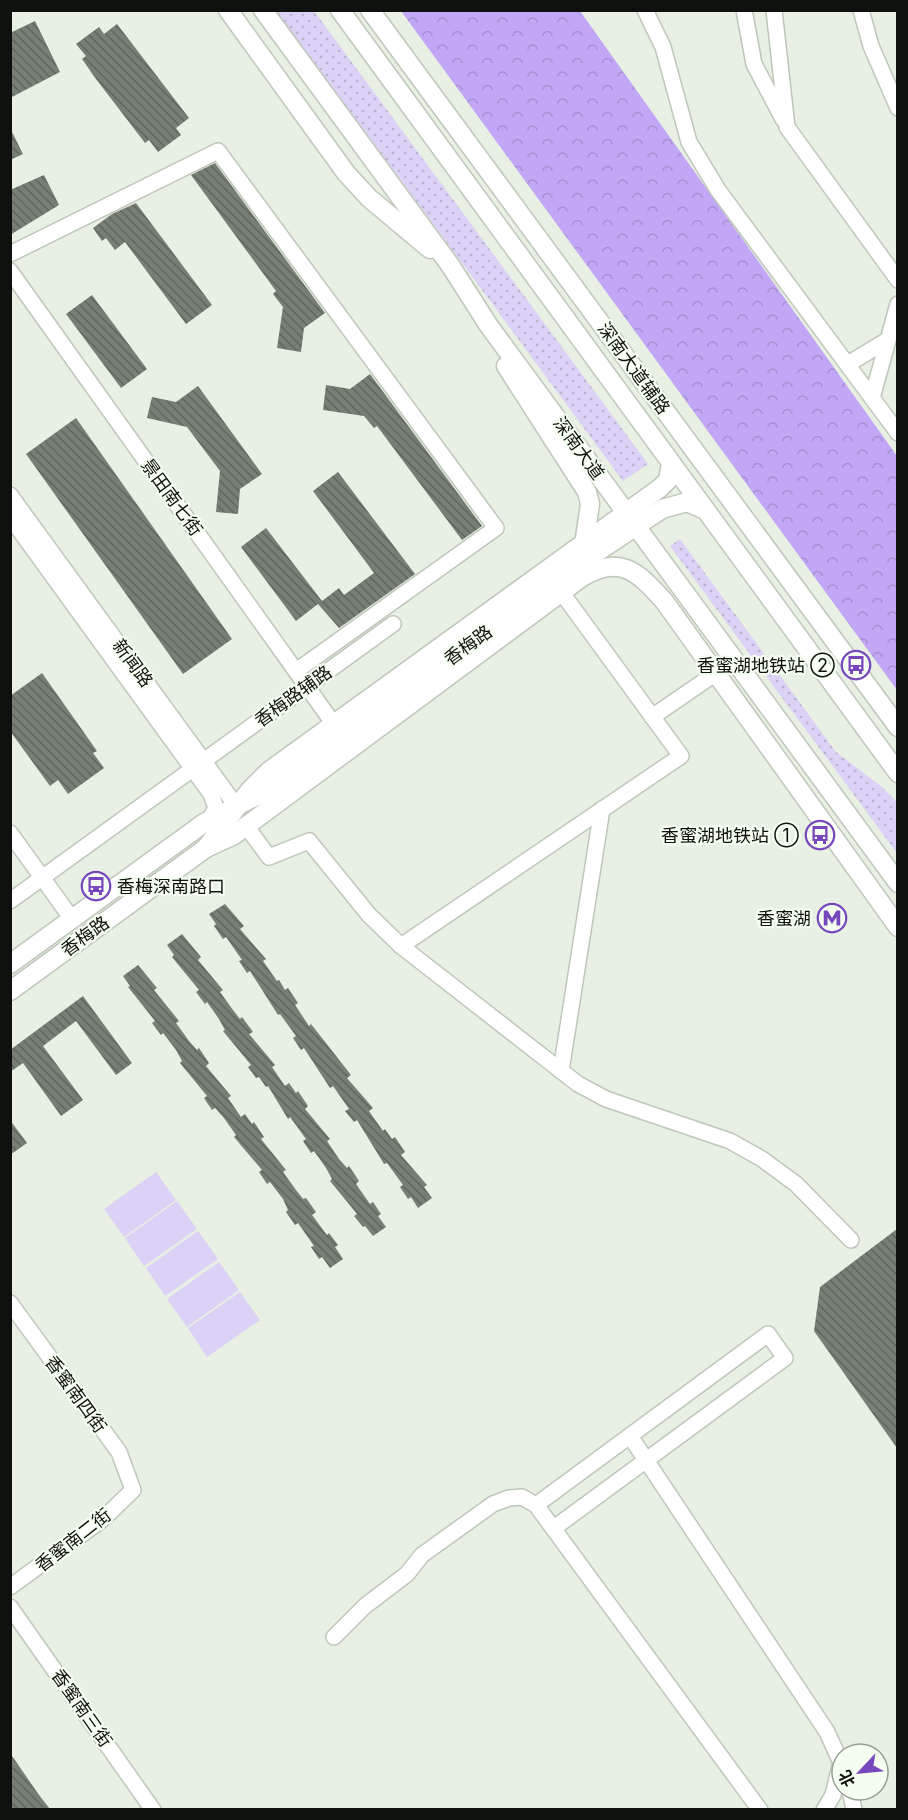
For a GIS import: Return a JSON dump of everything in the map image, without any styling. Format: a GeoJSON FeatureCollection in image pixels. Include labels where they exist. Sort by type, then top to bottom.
{"type":"FeatureCollection","features":[{"type":"Feature","properties":{"kind":"main road"},"geometry":{"type":"LineString","coordinates":[[228,10],[346,172],[379,207],[450,265]]}},
{"type":"Feature","properties":{"kind":"main road","name":"深南大道"},"geometry":{"type":"LineString","coordinates":[[263,10],[450,265],[489,326],[897,883]]}},
{"type":"Feature","properties":{"kind":"main road"},"geometry":{"type":"LineString","coordinates":[[340,10],[897,773]]}},
{"type":"Feature","properties":{"kind":"main road"},"geometry":{"type":"LineString","coordinates":[[359,10],[387,75]]}},
{"type":"Feature","properties":{"kind":"main road","name":"深南大道辅路"},"geometry":{"type":"LineString","coordinates":[[370,10],[897,727]]}},
{"type":"Feature","properties":{"kind":"main road"},"geometry":{"type":"LineString","coordinates":[[489,326],[515,382],[587,492],[590,504],[586,540],[579,564]]}},
{"type":"Feature","properties":{"kind":"main road","name":"香梅路"},"geometry":{"type":"LineString","coordinates":[[10,964],[209,820],[272,788],[579,564],[631,519],[665,484],[670,475],[671,464]]}},
{"type":"Feature","properties":{"kind":"main road","name":"香梅路"},"geometry":{"type":"LineString","coordinates":[[10,991],[206,848],[237,807],[269,771],[586,540],[631,519],[679,502],[694,503],[703,509]]}},
{"type":"Feature","properties":{"kind":"main road"},"geometry":{"type":"LineString","coordinates":[[657,555],[663,582],[687,633]]}},
{"type":"Feature","properties":{"kind":"main road"},"geometry":{"type":"LineString","coordinates":[[206,848],[223,842],[246,826],[595,569],[606,566],[628,569],[645,580],[742,706],[897,927]]}},
{"type":"Feature","properties":{"kind":"main road"},"geometry":{"type":"LineString","coordinates":[[742,706],[806,757]]}},
{"type":"Feature","properties":{"kind":"street"},"geometry":{"type":"LineString","coordinates":[[645,10],[663,47],[689,142],[718,189],[897,433]]}},
{"type":"Feature","properties":{"kind":"street"},"geometry":{"type":"LineString","coordinates":[[744,10],[754,64],[787,127],[897,280]]}},
{"type":"Feature","properties":{"kind":"street"},"geometry":{"type":"LineString","coordinates":[[774,10],[787,127]]}},
{"type":"Feature","properties":{"kind":"street"},"geometry":{"type":"LineString","coordinates":[[861,10],[871,46],[897,108]]}},
{"type":"Feature","properties":{"kind":"street"},"geometry":{"type":"LineString","coordinates":[[10,254],[218,151],[496,528],[296,671]]}},
{"type":"Feature","properties":{"kind":"street","name":"景田南七街"},"geometry":{"type":"LineString","coordinates":[[10,271],[333,723]]}},
{"type":"Feature","properties":{"kind":"street"},"geometry":{"type":"LineString","coordinates":[[872,398],[897,304]]}},
{"type":"Feature","properties":{"kind":"street"},"geometry":{"type":"LineString","coordinates":[[848,364],[886,341]]}},
{"type":"Feature","properties":{"kind":"street","name":"新闻路"},"geometry":{"type":"LineString","coordinates":[[10,495],[198,765],[211,794],[222,804],[237,807]]}},
{"type":"Feature","properties":{"kind":"street","name":"新闻路"},"geometry":{"type":"LineString","coordinates":[[10,517],[198,765],[237,807]]}},
{"type":"Feature","properties":{"kind":"street"},"geometry":{"type":"LineString","coordinates":[[401,946],[681,756],[562,593]]}},
{"type":"Feature","properties":{"kind":"street","name":"香梅路辅路"},"geometry":{"type":"LineString","coordinates":[[10,901],[393,624]]}},
{"type":"Feature","properties":{"kind":"street"},"geometry":{"type":"LineString","coordinates":[[652,717],[716,673]]}},
{"type":"Feature","properties":{"kind":"street"},"geometry":{"type":"LineString","coordinates":[[209,820],[215,813],[216,806],[211,794]]}},
{"type":"Feature","properties":{"kind":"street"},"geometry":{"type":"LineString","coordinates":[[561,1071],[602,809]]}},
{"type":"Feature","properties":{"kind":"street"},"geometry":{"type":"LineString","coordinates":[[246,826],[269,857],[309,841],[369,915],[401,946],[561,1071],[606,1099],[730,1141],[762,1159],[796,1184],[851,1240]]}},
{"type":"Feature","properties":{"kind":"street"},"geometry":{"type":"LineString","coordinates":[[10,833],[72,919]]}},
{"type":"Feature","properties":{"kind":"street","name":"香蜜南四街"},"geometry":{"type":"LineString","coordinates":[[10,1303],[119,1452],[133,1490]]}},
{"type":"Feature","properties":{"kind":"street"},"geometry":{"type":"LineString","coordinates":[[537,1505],[768,1334],[785,1358],[554,1528]]}},
{"type":"Feature","properties":{"kind":"street"},"geometry":{"type":"LineString","coordinates":[[630,1436],[831,1742]]}},
{"type":"Feature","properties":{"kind":"street","name":"香蜜南二街"},"geometry":{"type":"LineString","coordinates":[[10,1587],[103,1519],[133,1490]]}},
{"type":"Feature","properties":{"kind":"street"},"geometry":{"type":"LineString","coordinates":[[334,1637],[365,1606],[407,1574],[422,1555],[493,1504],[509,1498],[522,1497],[537,1505],[760,1809]]}},
{"type":"Feature","properties":{"kind":"street","name":"香蜜南三街"},"geometry":{"type":"LineString","coordinates":[[10,1607],[153,1809]]}},
{"type":"Feature","properties":{"kind":"shaded area"},"geometry":{"type":"Polygon","coordinates":[[[276,11],[314,11],[648,464],[623,481],[276,11]]]}},
{"type":"Feature","properties":{"kind":"shaded area"},"geometry":{"type":"Polygon","coordinates":[[[680,539],[836,752],[882,787],[897,802],[897,853],[670,546],[680,539]]]}},
{"type":"Feature","properties":{"kind":"shaded area"},"geometry":{"type":"Polygon","coordinates":[[[156,1172],[176,1200],[124,1237],[104,1209],[156,1172]]]}},
{"type":"Feature","properties":{"kind":"shaded area"},"geometry":{"type":"Polygon","coordinates":[[[177,1201],[197,1229],[144,1266],[125,1238],[177,1201]]]}},
{"type":"Feature","properties":{"kind":"shaded area"},"geometry":{"type":"Polygon","coordinates":[[[198,1231],[218,1259],[165,1296],[146,1268],[198,1231]]]}},
{"type":"Feature","properties":{"kind":"shaded area"},"geometry":{"type":"Polygon","coordinates":[[[219,1262],[239,1290],[187,1327],[167,1299],[219,1262]]]}},
{"type":"Feature","properties":{"kind":"shaded area"},"geometry":{"type":"Polygon","coordinates":[[[240,1292],[260,1320],[207,1357],[188,1328],[240,1292]]]}},
{"type":"Feature","properties":{"kind":"green space"},"geometry":{"type":"Polygon","coordinates":[[[401,11],[580,11],[897,456],[897,690],[401,11]]]}},
{"type":"Feature","properties":{"kind":"building"},"geometry":{"type":"Polygon","coordinates":[[[35,21],[60,72],[10,98],[10,33],[35,21]]]}},
{"type":"Feature","properties":{"kind":"building"},"geometry":{"type":"Polygon","coordinates":[[[117,24],[189,118],[176,128],[181,135],[158,152],[149,140],[145,143],[96,79],[82,59],[86,56],[76,44],[99,27],[104,34],[117,24]]]}},
{"type":"Feature","properties":{"kind":"building"},"geometry":{"type":"Polygon","coordinates":[[[10,128],[23,154],[10,160],[10,128]]]}},
{"type":"Feature","properties":{"kind":"building"},"geometry":{"type":"Polygon","coordinates":[[[215,163],[325,313],[304,328],[301,352],[277,348],[283,307],[273,294],[276,291],[191,175],[215,163]]]}},
{"type":"Feature","properties":{"kind":"building"},"geometry":{"type":"Polygon","coordinates":[[[44,175],[59,205],[10,235],[10,190],[44,175]]]}},
{"type":"Feature","properties":{"kind":"building"},"geometry":{"type":"Polygon","coordinates":[[[136,203],[212,305],[186,324],[125,242],[115,250],[106,238],[102,241],[93,228],[112,214],[136,203]]]}},
{"type":"Feature","properties":{"kind":"building"},"geometry":{"type":"Polygon","coordinates":[[[92,295],[147,369],[121,388],[66,314],[92,295]]]}},
{"type":"Feature","properties":{"kind":"building"},"geometry":{"type":"Polygon","coordinates":[[[370,374],[482,526],[462,540],[377,426],[374,428],[364,416],[323,410],[326,385],[350,389],[370,374]]]}},
{"type":"Feature","properties":{"kind":"building"},"geometry":{"type":"Polygon","coordinates":[[[198,386],[262,474],[240,489],[238,514],[216,512],[220,471],[187,427],[147,418],[152,397],[176,402],[198,386]]]}},
{"type":"Feature","properties":{"kind":"building"},"geometry":{"type":"Polygon","coordinates":[[[76,418],[232,639],[183,674],[26,454],[76,418]]]}},
{"type":"Feature","properties":{"kind":"building"},"geometry":{"type":"Polygon","coordinates":[[[338,472],[415,574],[339,628],[318,604],[296,621],[241,547],[266,528],[322,601],[339,588],[344,595],[374,573],[313,491],[338,472]]]}},
{"type":"Feature","properties":{"kind":"building"},"geometry":{"type":"Polygon","coordinates":[[[42,673],[97,751],[93,753],[104,768],[68,794],[58,780],[50,786],[10,731],[10,696],[42,673]]]}},
{"type":"Feature","properties":{"kind":"building"},"geometry":{"type":"Polygon","coordinates":[[[225,904],[244,926],[240,929],[266,959],[263,961],[277,981],[279,980],[285,990],[288,988],[298,1003],[295,1005],[309,1026],[311,1024],[351,1075],[347,1078],[373,1108],[369,1111],[383,1131],[385,1129],[392,1139],[395,1137],[405,1152],[401,1155],[427,1185],[424,1187],[432,1198],[418,1208],[411,1197],[408,1199],[400,1187],[403,1185],[387,1163],[384,1164],[357,1120],[354,1122],[345,1111],[349,1109],[333,1086],[330,1088],[304,1048],[301,1050],[293,1038],[296,1036],[280,1014],[278,1015],[250,971],[247,973],[239,961],[242,960],[226,937],[223,939],[214,926],[216,924],[209,914],[225,904]]]}},
{"type":"Feature","properties":{"kind":"building"},"geometry":{"type":"Polygon","coordinates":[[[182,934],[201,957],[198,960],[223,990],[220,992],[233,1010],[240,1019],[242,1017],[253,1032],[249,1034],[275,1065],[272,1067],[285,1086],[289,1083],[296,1093],[298,1091],[308,1106],[305,1109],[330,1139],[327,1141],[339,1159],[347,1168],[349,1166],[359,1181],[356,1184],[370,1204],[373,1202],[381,1214],[378,1216],[386,1227],[373,1236],[354,1216],[357,1214],[330,1181],[332,1179],[326,1168],[314,1151],[311,1153],[303,1141],[306,1139],[290,1117],[288,1119],[268,1086],[266,1087],[259,1077],[256,1078],[248,1067],[251,1065],[223,1031],[225,1030],[219,1019],[207,1002],[205,1004],[196,992],[199,990],[172,957],[174,955],[167,945],[182,934]]]}},
{"type":"Feature","properties":{"kind":"building"},"geometry":{"type":"Polygon","coordinates":[[[138,965],[157,988],[154,990],[179,1021],[176,1023],[189,1041],[197,1050],[199,1048],[209,1063],[206,1066],[231,1096],[228,1098],[241,1117],[245,1114],[252,1124],[254,1122],[264,1137],[261,1139],[286,1170],[283,1172],[316,1212],[312,1215],[338,1245],[335,1247],[343,1259],[330,1268],[322,1257],[319,1259],[311,1247],[314,1246],[298,1223],[295,1225],[286,1212],[288,1210],[283,1199],[270,1182],[267,1184],[259,1172],[262,1170],[234,1137],[236,1135],[224,1118],[215,1108],[212,1110],[204,1098],[207,1096],[180,1063],[182,1061],[176,1050],[163,1033],[161,1035],[152,1023],[155,1021],[128,987],[130,986],[123,976],[138,965]]]}},
{"type":"Feature","properties":{"kind":"building"},"geometry":{"type":"Polygon","coordinates":[[[83,996],[132,1063],[116,1075],[76,1021],[43,1046],[83,1100],[61,1116],[23,1063],[10,1072],[10,1050],[83,996]]]}},
{"type":"Feature","properties":{"kind":"building"},"geometry":{"type":"Polygon","coordinates":[[[10,1120],[27,1143],[10,1155],[10,1120]]]}},
{"type":"Feature","properties":{"kind":"building"},"geometry":{"type":"Polygon","coordinates":[[[897,1229],[897,1448],[814,1331],[820,1287],[897,1229]]]}},
{"type":"Feature","properties":{"kind":"building"},"geometry":{"type":"Polygon","coordinates":[[[10,1753],[39,1795],[50,1809],[10,1809],[10,1753]]]}},
{"type":"Feature","properties":{"kind":"place","name":"香蜜湖地铁站 ②"},"geometry":{"type":"Point","coordinates":[856,665]}},
{"type":"Feature","properties":{"kind":"place","name":"香蜜湖地铁站 ①"},"geometry":{"type":"Point","coordinates":[820,835]}},
{"type":"Feature","properties":{"kind":"place","name":"香梅深南路口"},"geometry":{"type":"Point","coordinates":[96,886]}},
{"type":"Feature","properties":{"kind":"place","name":"香蜜湖"},"geometry":{"type":"Point","coordinates":[832,918]}}]}
